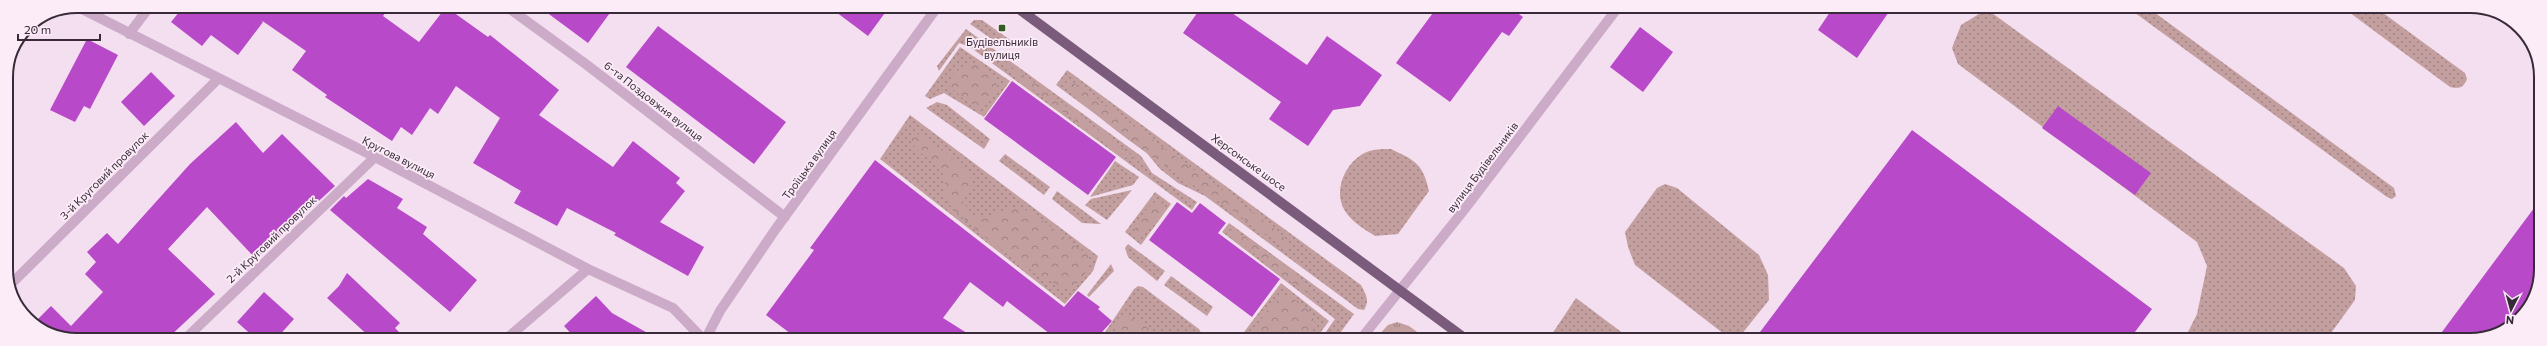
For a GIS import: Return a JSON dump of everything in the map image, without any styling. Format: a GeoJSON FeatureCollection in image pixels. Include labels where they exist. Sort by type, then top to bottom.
{"type":"FeatureCollection","features":[{"type":"Feature","properties":{"kind":"main road","name":"Херсонське шосе"},"geometry":{"type":"LineString","coordinates":[[1024,13],[1457,333]]}},
{"type":"Feature","properties":{"kind":"street","name":"Кругова вулиця"},"geometry":{"type":"LineString","coordinates":[[89,13],[375,157],[588,269],[673,308],[697,333]]}},
{"type":"Feature","properties":{"kind":"street"},"geometry":{"type":"LineString","coordinates":[[129,34],[145,13]]}},
{"type":"Feature","properties":{"kind":"street","name":"6-та Поздовжня вулиця"},"geometry":{"type":"LineString","coordinates":[[516,13],[587,64],[785,217]]}},
{"type":"Feature","properties":{"kind":"street","name":"Троїцька вулиця"},"geometry":{"type":"LineString","coordinates":[[708,333],[720,311],[785,217],[933,13]]}},
{"type":"Feature","properties":{"kind":"street","name":"вулиця Будівельників"},"geometry":{"type":"LineString","coordinates":[[1366,333],[1400,291],[1614,13]]}},
{"type":"Feature","properties":{"kind":"street","name":"3-й Круговий провулок"},"geometry":{"type":"LineString","coordinates":[[14,281],[218,79]]}},
{"type":"Feature","properties":{"kind":"street","name":"2-й Круговий провулок"},"geometry":{"type":"LineString","coordinates":[[191,333],[375,157]]}},
{"type":"Feature","properties":{"kind":"street"},"geometry":{"type":"LineString","coordinates":[[513,333],[588,269]]}},
{"type":"Feature","properties":{"kind":"green space"},"geometry":{"type":"Polygon","coordinates":[[[1992,13],[2344,268],[2356,286],[2355,300],[2331,333],[2188,333],[2197,314],[2207,266],[2197,242],[1958,64],[1952,48],[1961,25],[1979,14],[1992,13]]]}},
{"type":"Feature","properties":{"kind":"green space"},"geometry":{"type":"Polygon","coordinates":[[[2135,13],[2155,13],[2394,188],[2396,196],[2392,199],[2387,197],[2135,13]]]}},
{"type":"Feature","properties":{"kind":"green space"},"geometry":{"type":"Polygon","coordinates":[[[2350,13],[2383,13],[2465,73],[2467,79],[2462,86],[2456,88],[2450,87],[2350,13]]]}},
{"type":"Feature","properties":{"kind":"green space"},"geometry":{"type":"Polygon","coordinates":[[[974,20],[982,20],[1013,42],[996,42],[970,24],[974,20]]]}},
{"type":"Feature","properties":{"kind":"green space"},"geometry":{"type":"Polygon","coordinates":[[[966,29],[1141,156],[1152,173],[1197,202],[1192,210],[970,47],[959,43],[939,71],[937,66],[966,29]]]}},
{"type":"Feature","properties":{"kind":"green space"},"geometry":{"type":"Polygon","coordinates":[[[960,47],[1010,81],[984,117],[944,93],[930,99],[925,96],[960,47]]]}},
{"type":"Feature","properties":{"kind":"green space"},"geometry":{"type":"Polygon","coordinates":[[[987,51],[999,57],[1116,143],[1138,161],[1136,164],[1110,147],[1031,88],[987,51]]]}},
{"type":"Feature","properties":{"kind":"green space"},"geometry":{"type":"Polygon","coordinates":[[[967,63],[977,64],[985,68],[992,74],[996,81],[997,88],[995,95],[988,102],[978,107],[965,100],[948,85],[952,75],[967,63]]]}},
{"type":"Feature","properties":{"kind":"green space"},"geometry":{"type":"Polygon","coordinates":[[[1067,70],[1361,285],[1367,300],[1364,310],[1358,309],[1205,196],[1178,183],[1160,169],[1145,151],[1056,85],[1067,70]]]}},
{"type":"Feature","properties":{"kind":"green space"},"geometry":{"type":"Polygon","coordinates":[[[1070,80],[1270,225],[1290,243],[1290,248],[1283,246],[1172,171],[1118,132],[1067,89],[1064,84],[1070,80]]]}},
{"type":"Feature","properties":{"kind":"green space"},"geometry":{"type":"Polygon","coordinates":[[[937,102],[947,105],[990,139],[984,149],[926,108],[937,102]]]}},
{"type":"Feature","properties":{"kind":"green space"},"geometry":{"type":"Polygon","coordinates":[[[910,115],[1098,256],[1093,271],[1065,304],[880,159],[910,115]]]}},
{"type":"Feature","properties":{"kind":"green space"},"geometry":{"type":"Polygon","coordinates":[[[916,133],[930,141],[957,162],[970,176],[972,184],[962,201],[974,216],[988,217],[1018,206],[1035,215],[1088,255],[1091,262],[1084,276],[1072,289],[1060,286],[1043,278],[1003,251],[964,219],[950,206],[942,195],[945,185],[944,177],[940,170],[935,164],[915,148],[911,142],[913,134],[916,133]]]}},
{"type":"Feature","properties":{"kind":"green space"},"geometry":{"type":"Polygon","coordinates":[[[1391,149],[1417,164],[1424,175],[1429,191],[1398,234],[1375,236],[1355,222],[1345,211],[1340,196],[1340,188],[1345,173],[1361,155],[1372,150],[1391,149]]]}},
{"type":"Feature","properties":{"kind":"green space"},"geometry":{"type":"Polygon","coordinates":[[[1005,154],[1050,187],[1044,195],[999,161],[1005,154]]]}},
{"type":"Feature","properties":{"kind":"green space"},"geometry":{"type":"Polygon","coordinates":[[[1115,161],[1139,177],[1133,185],[1090,197],[1115,161]]]}},
{"type":"Feature","properties":{"kind":"green space"},"geometry":{"type":"Polygon","coordinates":[[[1665,184],[1677,188],[1759,255],[1768,275],[1769,300],[1743,333],[1723,333],[1635,265],[1628,247],[1625,232],[1657,188],[1665,184]]]}},
{"type":"Feature","properties":{"kind":"green space"},"geometry":{"type":"Polygon","coordinates":[[[1132,190],[1107,220],[1085,205],[1091,199],[1132,190]]]}},
{"type":"Feature","properties":{"kind":"green space"},"geometry":{"type":"Polygon","coordinates":[[[1057,191],[1101,224],[1082,223],[1052,199],[1057,191]]]}},
{"type":"Feature","properties":{"kind":"green space"},"geometry":{"type":"Polygon","coordinates":[[[1155,192],[1171,204],[1141,245],[1125,232],[1155,192]]]}},
{"type":"Feature","properties":{"kind":"green space"},"geometry":{"type":"Polygon","coordinates":[[[1159,200],[1164,202],[1162,212],[1151,228],[1137,237],[1134,234],[1140,219],[1151,205],[1159,200]]]}},
{"type":"Feature","properties":{"kind":"green space"},"geometry":{"type":"Polygon","coordinates":[[[1229,223],[1354,314],[1340,333],[1325,333],[1335,319],[1222,232],[1229,223]]]}},
{"type":"Feature","properties":{"kind":"green space"},"geometry":{"type":"Polygon","coordinates":[[[1230,230],[1250,240],[1263,249],[1303,281],[1317,297],[1299,287],[1269,266],[1233,235],[1230,230]]]}},
{"type":"Feature","properties":{"kind":"green space"},"geometry":{"type":"Polygon","coordinates":[[[1128,244],[1165,271],[1157,281],[1128,257],[1125,248],[1128,244]]]}},
{"type":"Feature","properties":{"kind":"green space"},"geometry":{"type":"Polygon","coordinates":[[[1111,264],[1114,271],[1089,297],[1087,295],[1111,264]]]}},
{"type":"Feature","properties":{"kind":"green space"},"geometry":{"type":"Polygon","coordinates":[[[1171,276],[1213,307],[1207,316],[1164,285],[1171,276]]]}},
{"type":"Feature","properties":{"kind":"green space"},"geometry":{"type":"Polygon","coordinates":[[[1281,283],[1329,321],[1320,333],[1243,333],[1281,283]]]}},
{"type":"Feature","properties":{"kind":"green space"},"geometry":{"type":"Polygon","coordinates":[[[1138,286],[1143,287],[1199,329],[1201,333],[1104,333],[1134,289],[1138,286]]]}},
{"type":"Feature","properties":{"kind":"green space"},"geometry":{"type":"Polygon","coordinates":[[[1288,296],[1298,301],[1310,312],[1313,317],[1315,327],[1309,333],[1257,333],[1259,323],[1271,306],[1279,298],[1288,296]]]}},
{"type":"Feature","properties":{"kind":"green space"},"geometry":{"type":"Polygon","coordinates":[[[1576,298],[1623,333],[1553,333],[1576,298]]]}},
{"type":"Feature","properties":{"kind":"green space"},"geometry":{"type":"Polygon","coordinates":[[[1125,315],[1137,320],[1155,333],[1117,333],[1115,328],[1125,315]]]}},
{"type":"Feature","properties":{"kind":"green space"},"geometry":{"type":"Polygon","coordinates":[[[1397,322],[1409,326],[1418,333],[1381,333],[1388,325],[1397,322]]]}},
{"type":"Feature","properties":{"kind":"building"},"geometry":{"type":"Polygon","coordinates":[[[178,13],[385,13],[383,16],[419,42],[441,13],[454,13],[488,37],[490,35],[559,90],[539,115],[613,167],[633,141],[680,178],[676,183],[685,191],[660,222],[704,247],[688,276],[614,235],[616,233],[567,208],[557,226],[514,203],[521,191],[473,163],[500,118],[456,86],[438,114],[430,108],[412,135],[401,127],[392,141],[325,97],[327,95],[292,70],[306,51],[261,20],[263,22],[238,55],[211,35],[202,46],[171,22],[178,13]]]}},
{"type":"Feature","properties":{"kind":"building"},"geometry":{"type":"Polygon","coordinates":[[[547,13],[610,13],[588,43],[547,13]]]}},
{"type":"Feature","properties":{"kind":"building"},"geometry":{"type":"Polygon","coordinates":[[[837,13],[885,13],[868,36],[837,13]]]}},
{"type":"Feature","properties":{"kind":"building"},"geometry":{"type":"Polygon","coordinates":[[[1197,13],[1232,13],[1307,65],[1327,36],[1382,75],[1360,106],[1333,110],[1308,146],[1269,119],[1281,102],[1183,33],[1197,13]]]}},
{"type":"Feature","properties":{"kind":"building"},"geometry":{"type":"Polygon","coordinates":[[[1433,13],[1518,13],[1523,17],[1509,36],[1502,32],[1450,102],[1396,63],[1433,13]]]}},
{"type":"Feature","properties":{"kind":"building"},"geometry":{"type":"Polygon","coordinates":[[[1829,13],[1888,13],[1857,58],[1818,30],[1829,13]]]}},
{"type":"Feature","properties":{"kind":"building"},"geometry":{"type":"Polygon","coordinates":[[[658,26],[786,122],[754,164],[626,67],[658,26]]]}},
{"type":"Feature","properties":{"kind":"building"},"geometry":{"type":"Polygon","coordinates":[[[1640,27],[1673,52],[1643,92],[1610,67],[1640,27]]]}},
{"type":"Feature","properties":{"kind":"building"},"geometry":{"type":"Polygon","coordinates":[[[87,39],[118,55],[90,109],[84,106],[75,122],[50,110],[87,39]]]}},
{"type":"Feature","properties":{"kind":"building"},"geometry":{"type":"Polygon","coordinates":[[[151,72],[175,96],[144,126],[121,102],[151,72]]]}},
{"type":"Feature","properties":{"kind":"building"},"geometry":{"type":"Polygon","coordinates":[[[1012,81],[1116,157],[1088,195],[984,119],[1012,81]]]}},
{"type":"Feature","properties":{"kind":"building"},"geometry":{"type":"Polygon","coordinates":[[[2058,106],[2151,173],[2135,195],[2042,128],[2058,106]]]}},
{"type":"Feature","properties":{"kind":"building"},"geometry":{"type":"Polygon","coordinates":[[[236,122],[263,153],[282,134],[335,186],[256,259],[207,207],[168,249],[215,294],[173,333],[77,333],[60,331],[38,320],[51,306],[71,326],[103,292],[85,274],[96,262],[87,252],[107,233],[118,244],[190,164],[236,122]]]}},
{"type":"Feature","properties":{"kind":"building"},"geometry":{"type":"Polygon","coordinates":[[[1912,130],[2152,309],[2134,333],[1759,333],[1912,130]]]}},
{"type":"Feature","properties":{"kind":"building"},"geometry":{"type":"Polygon","coordinates":[[[875,160],[1064,307],[1078,291],[1100,307],[1098,309],[1112,321],[1101,333],[1049,333],[1007,301],[1003,307],[970,282],[943,318],[967,333],[790,333],[766,315],[814,250],[810,248],[875,160]]]}},
{"type":"Feature","properties":{"kind":"building"},"geometry":{"type":"Polygon","coordinates":[[[368,179],[403,199],[397,208],[427,227],[423,234],[477,280],[450,312],[330,210],[344,196],[346,198],[368,179]]]}},
{"type":"Feature","properties":{"kind":"building"},"geometry":{"type":"Polygon","coordinates":[[[1177,202],[1192,213],[1200,203],[1226,223],[1218,233],[1280,279],[1252,317],[1149,240],[1177,202]]]}},
{"type":"Feature","properties":{"kind":"building"},"geometry":{"type":"Polygon","coordinates":[[[2534,208],[2534,269],[2531,290],[2518,311],[2502,324],[2482,332],[2441,333],[2534,208]]]}},
{"type":"Feature","properties":{"kind":"building"},"geometry":{"type":"Polygon","coordinates":[[[347,273],[400,323],[395,328],[400,333],[365,333],[327,298],[339,286],[347,273]]]}},
{"type":"Feature","properties":{"kind":"building"},"geometry":{"type":"Polygon","coordinates":[[[264,292],[294,319],[281,333],[249,333],[237,322],[264,292]]]}},
{"type":"Feature","properties":{"kind":"building"},"geometry":{"type":"Polygon","coordinates":[[[596,296],[612,313],[648,333],[570,333],[564,326],[596,296]]]}},
{"type":"Feature","properties":{"kind":"place","name":"Будівельників вулиця"},"geometry":{"type":"Point","coordinates":[1002,28]}}]}
